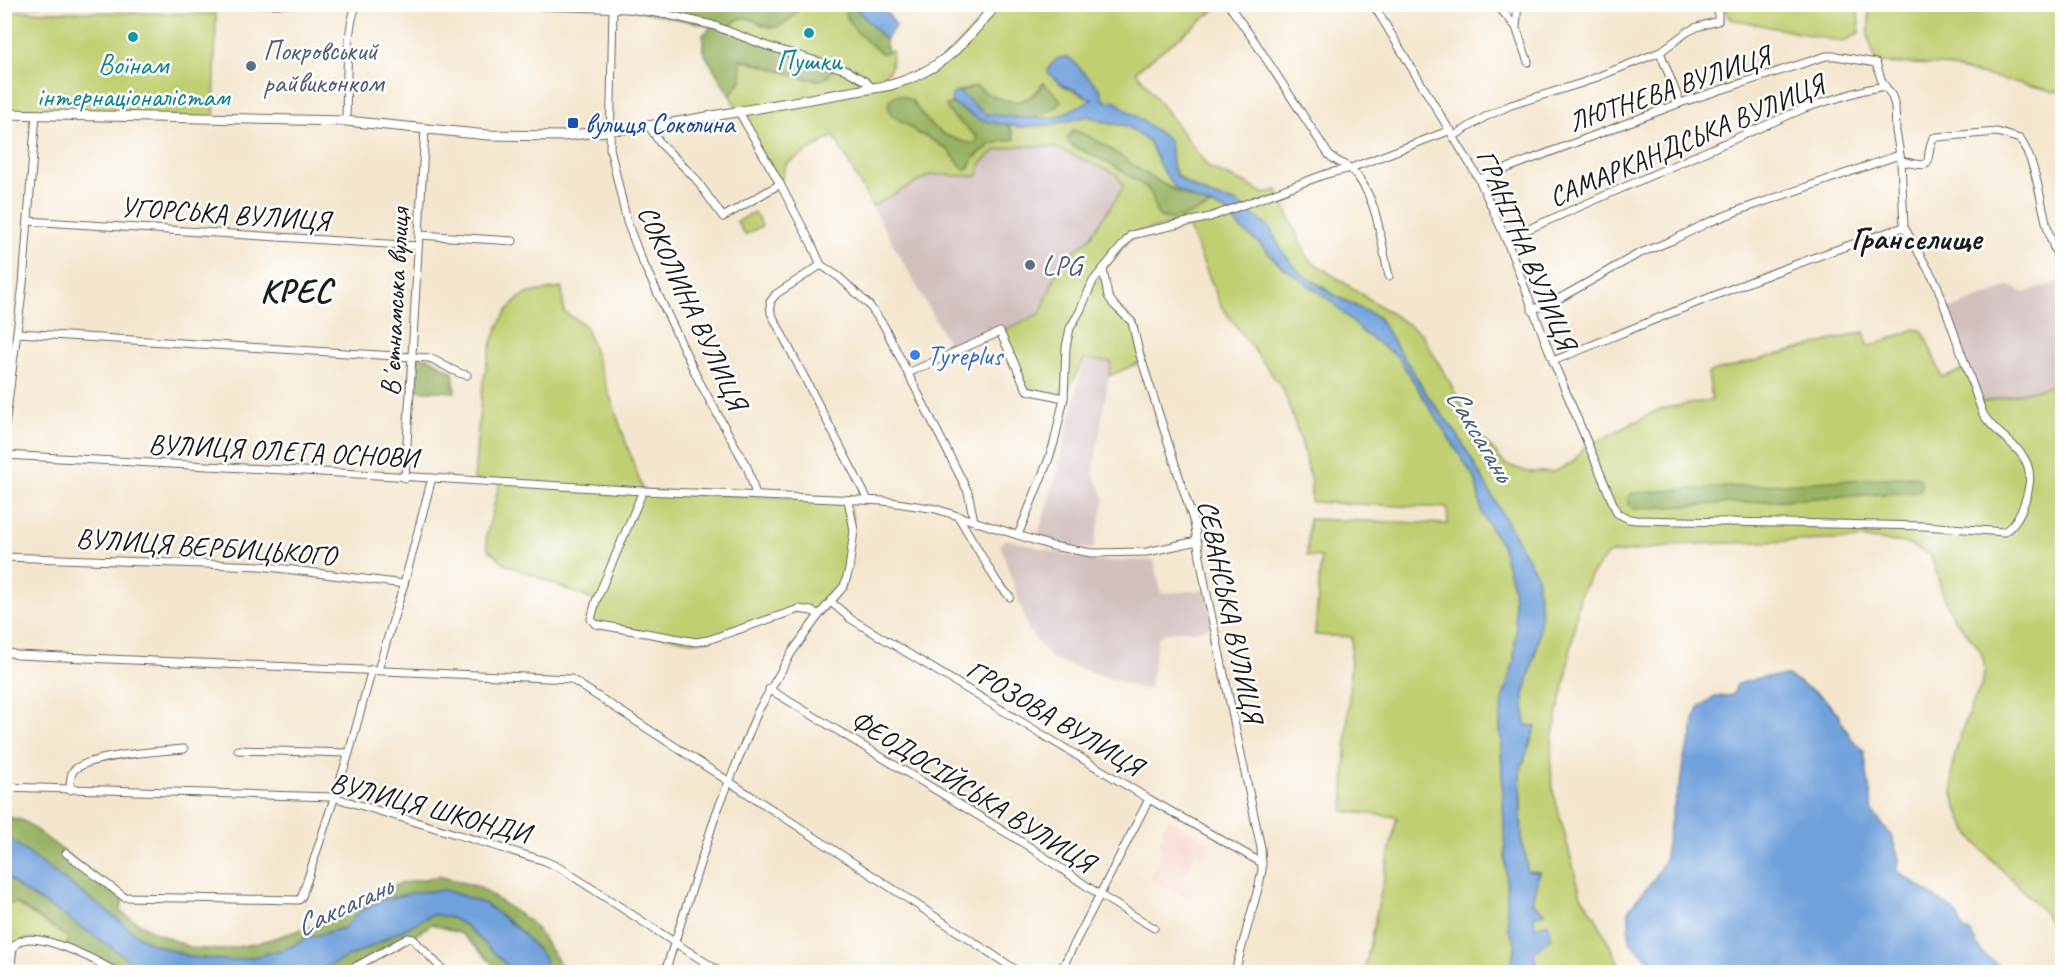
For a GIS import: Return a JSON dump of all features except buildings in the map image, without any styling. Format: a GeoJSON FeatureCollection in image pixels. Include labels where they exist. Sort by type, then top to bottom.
{"type":"FeatureCollection","features":[{"type":"Feature","properties":{"kind":"main road"},"geometry":{"type":"LineString","coordinates":[[4,114],[346,122],[520,137],[611,132],[738,112],[908,80],[936,66],[955,52],[997,4]]}},
{"type":"Feature","properties":{"kind":"street"},"geometry":{"type":"LineString","coordinates":[[6,4],[398,4]]}},
{"type":"Feature","properties":{"kind":"street"},"geometry":{"type":"LineString","coordinates":[[476,4],[613,6],[664,14],[720,28],[766,46],[846,70],[873,88]]}},
{"type":"Feature","properties":{"kind":"street"},"geometry":{"type":"LineString","coordinates":[[1228,4],[1329,155],[1335,161],[1351,168],[1374,209],[1389,276]]}},
{"type":"Feature","properties":{"kind":"street","name":"ГРАНІТНА ВУЛИЦЯ"},"geometry":{"type":"LineString","coordinates":[[1373,4],[1479,179],[1506,239],[1552,361],[1614,508],[1617,513],[1625,517],[1636,520],[1925,526],[2004,532],[2012,527],[2025,503],[2030,487],[2026,462],[2012,441],[1990,426],[1983,414],[1937,285],[1904,227]]}},
{"type":"Feature","properties":{"kind":"street"},"geometry":{"type":"LineString","coordinates":[[1496,4],[1516,27],[1528,62]]}},
{"type":"Feature","properties":{"kind":"street"},"geometry":{"type":"LineString","coordinates":[[1516,27],[1518,4]]}},
{"type":"Feature","properties":{"kind":"street"},"geometry":{"type":"LineString","coordinates":[[1018,535],[1048,461],[1064,398],[1066,347],[1070,328],[1080,312],[1093,281],[1131,234],[1210,217],[1326,174],[1351,168],[1452,133],[1511,105],[1582,83],[1660,52],[1696,27],[1718,21],[1718,4]]}},
{"type":"Feature","properties":{"kind":"street"},"geometry":{"type":"LineString","coordinates":[[346,122],[351,25],[354,9],[358,5]]}},
{"type":"Feature","properties":{"kind":"street","name":"СОКОЛИНА ВУЛИЦЯ"},"geometry":{"type":"LineString","coordinates":[[613,6],[610,148],[611,162],[627,222],[699,381],[748,469],[756,495]]}},
{"type":"Feature","properties":{"kind":"street"},"geometry":{"type":"LineString","coordinates":[[1660,52],[1680,102]]}},
{"type":"Feature","properties":{"kind":"street","name":"ЛЮТНЕВА ВУЛИЦЯ"},"geometry":{"type":"LineString","coordinates":[[1479,179],[1680,102],[1826,56],[1876,63],[1885,86]]}},
{"type":"Feature","properties":{"kind":"street"},"geometry":{"type":"LineString","coordinates":[[1552,361],[1701,300],[1835,249],[1904,227],[1895,106],[1885,86]]}},
{"type":"Feature","properties":{"kind":"street","name":"САМАРКАНДСЬКА ВУЛИЦЯ"},"geometry":{"type":"LineString","coordinates":[[1506,239],[1805,108],[1885,86]]}},
{"type":"Feature","properties":{"kind":"street"},"geometry":{"type":"LineString","coordinates":[[738,112],[780,184],[820,265],[839,277],[868,305],[884,326],[968,492],[974,521]]}},
{"type":"Feature","properties":{"kind":"street"},"geometry":{"type":"LineString","coordinates":[[4,435],[18,333],[36,114]]}},
{"type":"Feature","properties":{"kind":"street"},"geometry":{"type":"LineString","coordinates":[[650,126],[667,150],[695,178],[723,217],[780,184]]}},
{"type":"Feature","properties":{"kind":"street","name":"Вʼєтнамська вулиця"},"geometry":{"type":"LineString","coordinates":[[405,478],[425,129]]}},
{"type":"Feature","properties":{"kind":"street"},"geometry":{"type":"LineString","coordinates":[[1532,310],[1563,297],[1638,254],[1740,210],[1900,158],[1923,166],[1930,161],[1931,143],[1936,137],[1996,132],[2020,139],[2025,146],[2034,174],[2053,247],[2062,264]]}},
{"type":"Feature","properties":{"kind":"street","name":"УГОРСЬКА ВУЛИЦЯ"},"geometry":{"type":"LineString","coordinates":[[28,221],[418,246]]}},
{"type":"Feature","properties":{"kind":"street"},"geometry":{"type":"LineString","coordinates":[[419,235],[513,241]]}},
{"type":"Feature","properties":{"kind":"street"},"geometry":{"type":"LineString","coordinates":[[820,265],[776,294],[770,302],[771,312],[868,500]]}},
{"type":"Feature","properties":{"kind":"street","name":"СЕВАНСЬКА ВУЛИЦЯ"},"geometry":{"type":"LineString","coordinates":[[1103,270],[1108,296],[1132,322],[1139,352],[1192,514],[1261,848],[1262,863],[1254,909],[1235,972]]}},
{"type":"Feature","properties":{"kind":"street"},"geometry":{"type":"LineString","coordinates":[[908,373],[1000,332],[1027,390],[1064,398]]}},
{"type":"Feature","properties":{"kind":"street"},"geometry":{"type":"LineString","coordinates":[[18,333],[429,358],[443,363],[453,372],[467,375]]}},
{"type":"Feature","properties":{"kind":"street","name":"ВУЛИЦЯ ОЛЕГА ОСНОВИ"},"geometry":{"type":"LineString","coordinates":[[4,455],[432,478],[404,584],[302,896],[294,901],[124,897],[66,854]]}},
{"type":"Feature","properties":{"kind":"street"},"geometry":{"type":"LineString","coordinates":[[432,478],[909,504],[936,509],[1052,546],[1092,553],[1147,552],[1197,541]]}},
{"type":"Feature","properties":{"kind":"street"},"geometry":{"type":"LineString","coordinates":[[643,491],[596,601],[591,620],[595,624],[696,642],[799,609],[812,611],[819,615]]}},
{"type":"Feature","properties":{"kind":"street"},"geometry":{"type":"LineString","coordinates":[[664,972],[728,781],[758,711],[769,689],[819,615],[844,586],[849,570],[854,530],[848,500]]}},
{"type":"Feature","properties":{"kind":"street"},"geometry":{"type":"LineString","coordinates":[[958,516],[997,582],[1010,597]]}},
{"type":"Feature","properties":{"kind":"street","name":"ВУЛИЦЯ ВЕРБИЦЬКОГО"},"geometry":{"type":"LineString","coordinates":[[4,556],[261,566],[404,584]]}},
{"type":"Feature","properties":{"kind":"street","name":"ГРОЗОВА ВУЛИЦЯ"},"geometry":{"type":"LineString","coordinates":[[831,602],[851,619],[1149,799],[1262,863]]}},
{"type":"Feature","properties":{"kind":"street"},"geometry":{"type":"LineString","coordinates":[[4,651],[17,655],[571,679],[1018,972]]}},
{"type":"Feature","properties":{"kind":"street","name":"ФЕОДОСІЙСЬКА ВУЛИЦЯ"},"geometry":{"type":"LineString","coordinates":[[769,689],[1025,844],[1100,896],[1154,928]]}},
{"type":"Feature","properties":{"kind":"street"},"geometry":{"type":"LineString","coordinates":[[70,790],[74,770],[89,762],[184,749]]}},
{"type":"Feature","properties":{"kind":"street"},"geometry":{"type":"LineString","coordinates":[[238,750],[287,749],[349,753]]}},
{"type":"Feature","properties":{"kind":"street","name":"ВУЛИЦЯ ШКОНДИ"},"geometry":{"type":"LineString","coordinates":[[4,787],[333,797],[545,861],[562,869],[720,972]]}},
{"type":"Feature","properties":{"kind":"street"},"geometry":{"type":"LineString","coordinates":[[1060,972],[1149,799]]}},
{"type":"Feature","properties":{"kind":"street"},"geometry":{"type":"LineString","coordinates":[[11,972],[12,951],[19,942],[29,938],[66,947],[116,972]]}},
{"type":"Feature","properties":{"kind":"street"},"geometry":{"type":"LineString","coordinates":[[346,972],[408,938],[411,938],[445,972]]}},
{"type":"Feature","properties":{"kind":"shaded area"},"geometry":{"type":"Polygon","coordinates":[[[1017,146],[1054,147],[1116,174],[1124,186],[1089,239],[1061,262],[1040,314],[953,352],[872,206],[931,175],[978,176],[981,163],[995,151],[1017,146]]]}},
{"type":"Feature","properties":{"kind":"shaded area"},"geometry":{"type":"Polygon","coordinates":[[[2062,281],[2062,383],[1980,403],[1946,311],[2010,286],[2025,293],[2062,281]]]}},
{"type":"Feature","properties":{"kind":"shaded area"},"geometry":{"type":"Polygon","coordinates":[[[1084,358],[1111,362],[1093,474],[1105,498],[1093,549],[1073,547],[1038,535],[1057,472],[1084,358]]]}},
{"type":"Feature","properties":{"kind":"shaded area"},"geometry":{"type":"Polygon","coordinates":[[[1006,539],[1070,556],[1105,561],[1154,560],[1161,593],[1206,590],[1213,624],[1205,629],[1181,630],[1158,637],[1150,687],[1145,690],[1051,659],[1029,631],[1000,544],[1006,539]]]}},
{"type":"Feature","properties":{"kind":"shaded area"},"geometry":{"type":"Polygon","coordinates":[[[1168,817],[1211,844],[1204,856],[1195,852],[1183,882],[1194,887],[1189,898],[1149,879],[1163,851],[1158,848],[1168,817]]]}},
{"type":"Feature","properties":{"kind":"green space"},"geometry":{"type":"Polygon","coordinates":[[[612,5],[803,5],[782,25],[766,26],[745,18],[734,22],[727,30],[833,67],[825,78],[815,80],[740,59],[742,79],[730,96],[703,51],[703,35],[712,26],[612,5]]]}},
{"type":"Feature","properties":{"kind":"green space"},"geometry":{"type":"Polygon","coordinates":[[[803,5],[844,5],[848,20],[863,37],[881,53],[892,51],[891,68],[873,87],[937,66],[996,5],[1221,5],[1136,71],[1209,168],[1265,194],[1277,190],[1308,259],[1421,333],[1473,427],[1505,464],[1528,472],[1553,472],[1572,463],[1587,444],[1600,440],[1660,409],[1712,400],[1708,373],[1864,332],[1868,347],[1915,329],[1923,331],[1942,377],[1967,369],[1980,403],[2062,383],[2062,972],[2045,914],[1970,835],[1953,794],[1953,767],[1958,741],[1984,674],[1980,650],[1952,615],[1931,555],[1905,543],[1869,539],[1693,544],[1608,554],[1590,576],[1580,596],[1566,677],[1552,739],[1552,787],[1581,896],[1594,914],[1623,972],[1538,972],[1534,952],[1533,916],[1545,913],[1532,902],[1539,872],[1527,871],[1526,856],[1522,846],[1520,772],[1536,727],[1525,725],[1524,695],[1537,647],[1541,616],[1537,575],[1457,434],[1428,396],[1378,317],[1336,296],[1299,272],[1282,251],[1270,228],[1235,202],[1209,195],[1188,184],[1176,174],[1172,164],[1170,142],[1113,100],[1108,102],[1102,97],[1062,85],[1093,100],[1055,118],[1034,118],[1055,108],[1043,83],[1036,92],[1020,101],[994,97],[976,86],[957,92],[951,101],[953,104],[946,105],[978,139],[974,145],[955,140],[938,130],[923,117],[912,100],[900,121],[918,134],[926,136],[947,149],[965,170],[971,166],[973,159],[994,142],[1003,140],[1013,133],[1008,125],[1019,127],[1051,125],[1088,116],[1106,123],[1127,126],[1150,143],[1161,168],[1196,200],[1226,211],[1241,229],[1259,243],[1279,264],[1331,301],[1365,334],[1398,357],[1476,481],[1482,515],[1501,544],[1513,587],[1516,629],[1514,661],[1500,721],[1508,929],[1516,943],[1512,959],[1514,972],[1364,972],[1397,817],[1343,811],[1352,637],[1315,635],[1321,557],[1307,556],[1309,519],[1448,524],[1447,508],[1311,502],[1311,482],[1302,444],[1283,389],[1221,306],[1186,221],[1136,233],[1103,270],[1108,296],[1129,317],[1143,361],[1109,376],[1111,362],[1084,359],[1064,398],[1027,390],[1000,332],[1040,314],[1061,262],[1089,239],[1124,186],[1116,174],[1054,147],[1017,146],[995,151],[981,163],[978,176],[931,175],[872,206],[834,136],[786,164],[780,184],[730,96],[742,79],[740,59],[807,79],[820,80],[829,76],[727,30],[739,19],[744,18],[766,26],[782,25],[803,5]]]}},
{"type":"Feature","properties":{"kind":"green space"},"geometry":{"type":"Polygon","coordinates":[[[844,5],[853,5],[885,40],[888,52],[881,53],[857,32],[848,20],[844,5]]]}},
{"type":"Feature","properties":{"kind":"green space"},"geometry":{"type":"Polygon","coordinates":[[[1727,5],[1857,5],[1860,32],[1843,42],[1731,19],[1725,11],[1727,5]]]}},
{"type":"Feature","properties":{"kind":"green space"},"geometry":{"type":"Polygon","coordinates":[[[1870,5],[2062,5],[2062,93],[1941,65],[1876,63],[1868,36],[1870,5]]]}},
{"type":"Feature","properties":{"kind":"green space"},"geometry":{"type":"Polygon","coordinates":[[[5,11],[216,14],[214,118],[5,114],[5,11]]]}},
{"type":"Feature","properties":{"kind":"green space"},"geometry":{"type":"Polygon","coordinates":[[[1043,83],[1061,101],[1055,108],[1034,118],[984,114],[959,92],[976,86],[1003,100],[1021,101],[1029,98],[1043,83]]]}},
{"type":"Feature","properties":{"kind":"green space"},"geometry":{"type":"Polygon","coordinates":[[[896,95],[907,98],[931,125],[957,140],[974,144],[978,139],[948,111],[946,105],[953,104],[980,120],[1008,125],[1015,139],[998,142],[988,147],[974,158],[965,170],[947,149],[926,136],[918,134],[891,115],[888,106],[890,100],[896,95]]]}},
{"type":"Feature","properties":{"kind":"green space"},"geometry":{"type":"Polygon","coordinates":[[[1074,130],[1104,145],[1163,184],[1211,206],[1181,218],[1160,217],[1156,212],[1152,195],[1146,187],[1114,166],[1071,145],[1067,138],[1074,130]]]}},
{"type":"Feature","properties":{"kind":"green space"},"geometry":{"type":"Polygon","coordinates":[[[754,212],[762,226],[745,235],[737,222],[754,212]]]}},
{"type":"Feature","properties":{"kind":"green space"},"geometry":{"type":"Polygon","coordinates":[[[562,288],[564,312],[585,325],[643,491],[848,500],[853,519],[844,586],[819,615],[804,609],[696,642],[595,624],[591,619],[595,601],[506,564],[488,549],[486,537],[500,482],[474,480],[480,407],[490,352],[498,327],[510,308],[529,293],[562,288]]]}},
{"type":"Feature","properties":{"kind":"green space"},"geometry":{"type":"Polygon","coordinates":[[[412,357],[429,358],[453,372],[455,392],[410,390],[412,357]]]}},
{"type":"Feature","properties":{"kind":"green space"},"geometry":{"type":"Polygon","coordinates":[[[1916,476],[1921,480],[1921,488],[1917,492],[1633,509],[1628,497],[1632,493],[1916,476]]]}},
{"type":"Feature","properties":{"kind":"green space"},"geometry":{"type":"Polygon","coordinates":[[[5,816],[24,821],[124,897],[120,912],[154,932],[192,948],[221,950],[258,943],[323,923],[349,906],[398,884],[439,876],[479,887],[532,923],[566,972],[548,972],[544,957],[518,929],[485,904],[445,890],[412,893],[382,900],[344,928],[307,938],[288,948],[258,956],[230,961],[192,957],[152,944],[135,934],[5,836],[5,816]]]}},
{"type":"Feature","properties":{"kind":"green space"},"geometry":{"type":"Polygon","coordinates":[[[4,875],[17,904],[69,938],[66,947],[29,938],[16,944],[11,972],[5,972],[4,875]]]}},
{"type":"Feature","properties":{"kind":"green space"},"geometry":{"type":"Polygon","coordinates":[[[4,875],[23,891],[57,911],[147,972],[116,972],[66,947],[69,938],[17,903],[5,904],[4,875]]]}},
{"type":"Feature","properties":{"kind":"green space"},"geometry":{"type":"Polygon","coordinates":[[[433,914],[451,918],[465,925],[514,972],[501,972],[462,934],[432,924],[411,938],[346,972],[314,972],[364,950],[433,914]]]}},
{"type":"Feature","properties":{"kind":"water"},"geometry":{"type":"Polygon","coordinates":[[[853,5],[888,5],[884,9],[896,25],[885,40],[853,5]]]}},
{"type":"Feature","properties":{"kind":"water"},"geometry":{"type":"Polygon","coordinates":[[[1065,57],[1071,59],[1101,90],[1102,97],[1107,102],[1113,100],[1170,142],[1172,164],[1176,174],[1188,184],[1209,195],[1235,202],[1270,228],[1282,251],[1299,272],[1336,296],[1378,317],[1428,396],[1457,434],[1537,575],[1541,616],[1537,647],[1524,695],[1525,725],[1536,726],[1520,772],[1522,846],[1526,856],[1527,871],[1539,872],[1532,902],[1545,913],[1534,916],[1535,927],[1548,923],[1552,938],[1534,952],[1538,972],[1514,972],[1512,959],[1516,943],[1508,929],[1500,721],[1503,698],[1514,661],[1516,629],[1513,587],[1501,544],[1482,515],[1476,481],[1398,357],[1365,334],[1331,301],[1279,264],[1259,243],[1241,229],[1226,211],[1196,200],[1175,188],[1161,168],[1150,143],[1127,126],[1106,123],[1088,116],[1051,125],[1019,127],[980,120],[951,101],[953,93],[959,92],[985,114],[1022,118],[1055,118],[1092,100],[1062,85],[1048,73],[1049,67],[1057,59],[1065,57]]]}},
{"type":"Feature","properties":{"kind":"water"},"geometry":{"type":"Polygon","coordinates":[[[1788,676],[1823,697],[1837,713],[1851,738],[1864,751],[1873,812],[1892,837],[1899,859],[1898,871],[1956,912],[1963,929],[1970,932],[1982,953],[2008,972],[1661,972],[1629,941],[1629,909],[1654,879],[1664,861],[1684,757],[1700,706],[1715,697],[1733,695],[1737,684],[1763,677],[1788,676]]]}},
{"type":"Feature","properties":{"kind":"water"},"geometry":{"type":"Polygon","coordinates":[[[5,836],[135,934],[152,944],[192,957],[230,961],[258,956],[288,948],[307,938],[344,928],[360,911],[382,900],[412,893],[445,890],[485,904],[518,929],[544,957],[548,972],[514,972],[465,925],[451,918],[433,914],[364,950],[314,972],[147,972],[57,911],[23,891],[5,875],[5,836]]]}},
{"type":"Feature","properties":{"kind":"place","name":"Пушки"},"geometry":{"type":"Point","coordinates":[809,33]}},
{"type":"Feature","properties":{"kind":"place","name":"Воїнам інтернаціоналістам"},"geometry":{"type":"Point","coordinates":[133,37]}},
{"type":"Feature","properties":{"kind":"place","name":"Покровський райвиконком"},"geometry":{"type":"Point","coordinates":[251,66]}},
{"type":"Feature","properties":{"kind":"place","name":"вулиця Соколина"},"geometry":{"type":"Point","coordinates":[573,123]}},
{"type":"Feature","properties":{"kind":"place","name":"LPG"},"geometry":{"type":"Point","coordinates":[1030,265]}},
{"type":"Feature","properties":{"kind":"place","name":"Tyreplus"},"geometry":{"type":"Point","coordinates":[915,355]}},
{"type":"Feature","properties":{"kind":"district","name":"Гранселище"},"geometry":{"type":"Point","coordinates":[1916,238]}},
{"type":"Feature","properties":{"kind":"district","name":"КРЕС"},"geometry":{"type":"Point","coordinates":[296,290]}},
{"type":"Feature","properties":{"kind":"water label","name":"Саксагань"},"geometry":{"type":"Point","coordinates":[1480,434]}},
{"type":"Feature","properties":{"kind":"water label","name":"Саксагань"},"geometry":{"type":"Point","coordinates":[343,906]}}]}
